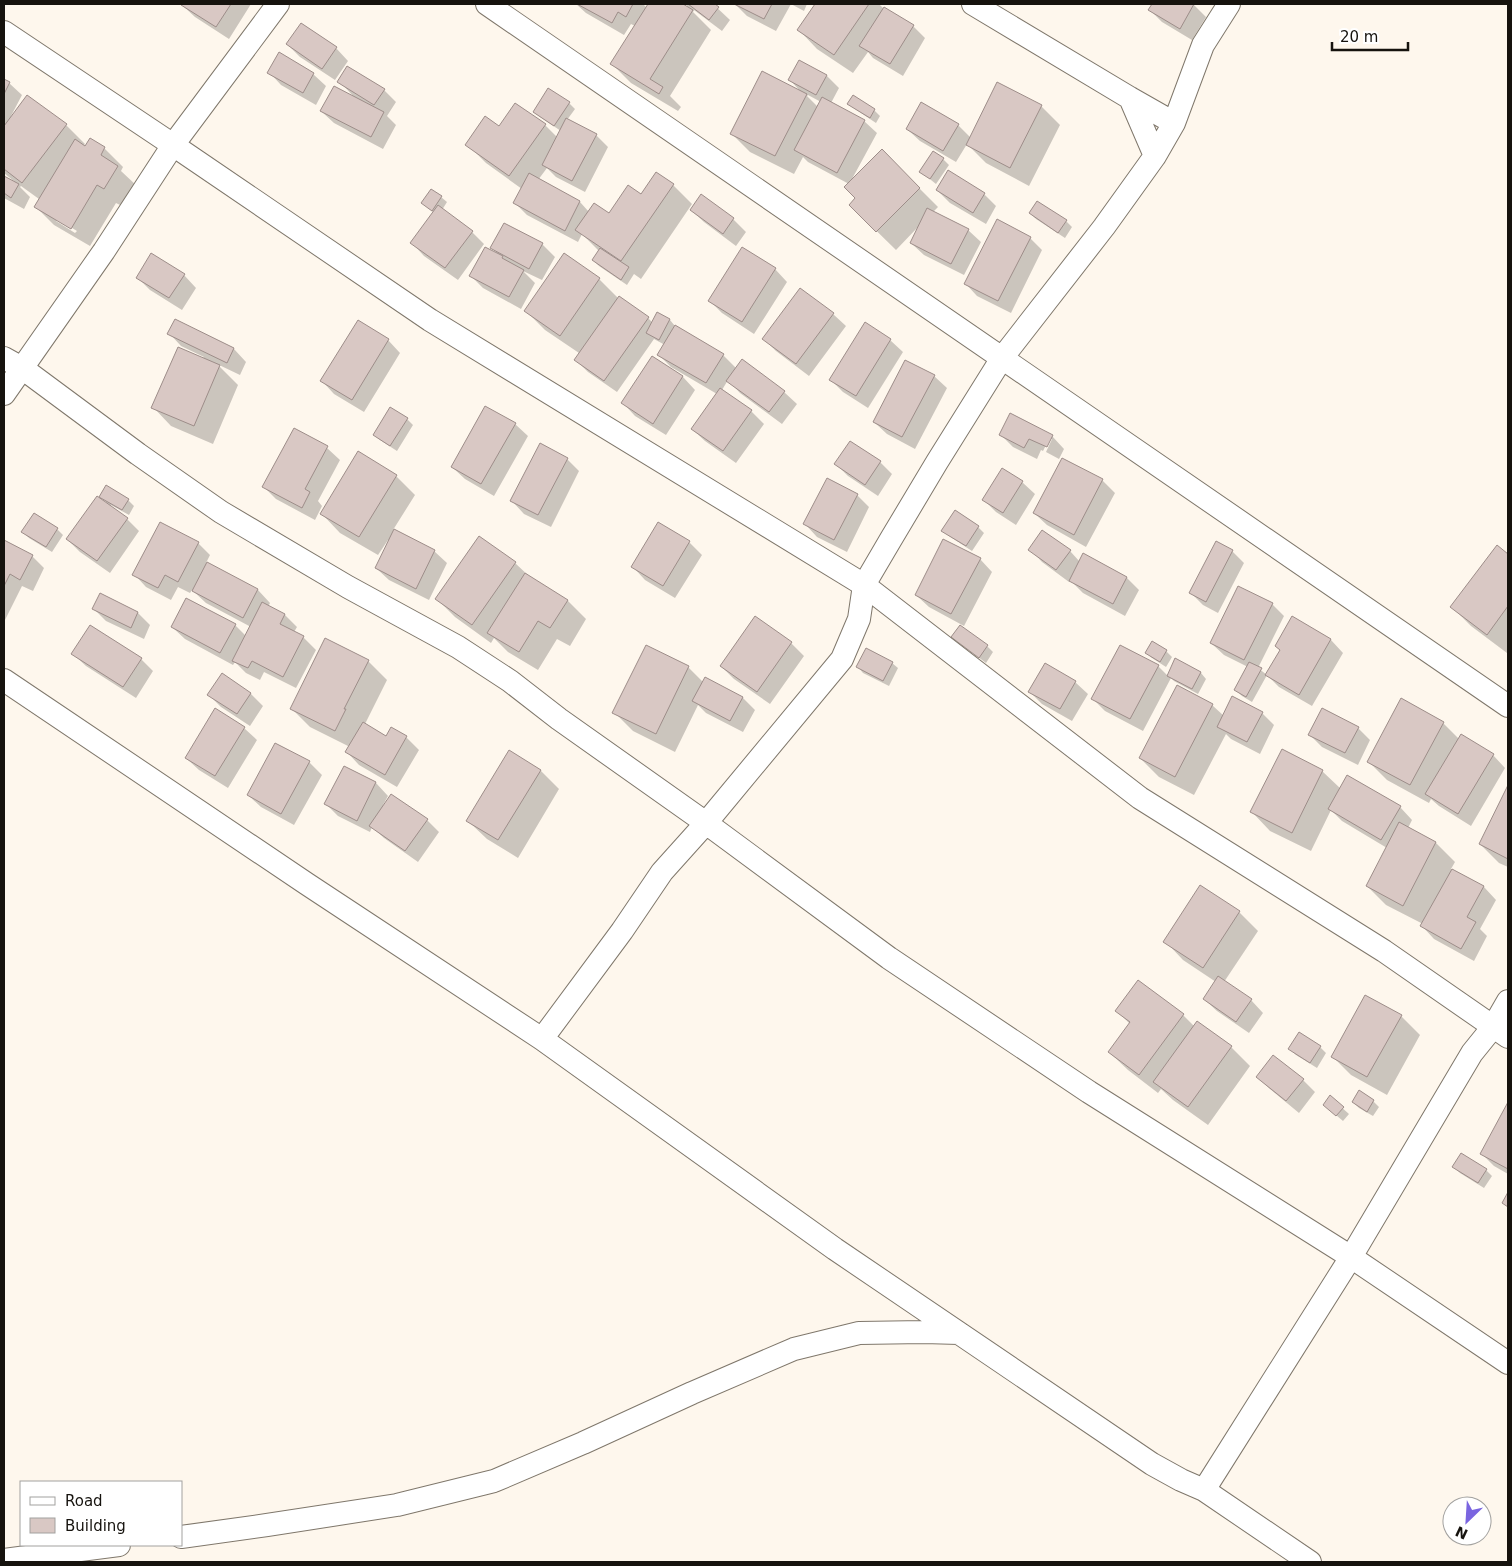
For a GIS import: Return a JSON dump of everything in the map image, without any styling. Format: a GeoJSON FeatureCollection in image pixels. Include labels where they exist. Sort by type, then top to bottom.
{"type":"FeatureCollection","features":[{"type":"Feature","properties":{"kind":"street"},"geometry":{"type":"LineString","coordinates":[[4,394],[13,363],[104,252],[173,145],[278,4]]}},
{"type":"Feature","properties":{"kind":"street"},"geometry":{"type":"LineString","coordinates":[[487,4],[1508,706]]}},
{"type":"Feature","properties":{"kind":"street"},"geometry":{"type":"LineString","coordinates":[[972,4],[1174,123]]}},
{"type":"Feature","properties":{"kind":"street"},"geometry":{"type":"LineString","coordinates":[[542,1039],[622,931],[662,872],[706,823],[842,659],[859,619],[864,585],[937,462],[1002,358],[1104,227],[1155,156],[1174,123],[1203,45],[1229,4]]}},
{"type":"Feature","properties":{"kind":"street"},"geometry":{"type":"LineString","coordinates":[[4,32],[430,320],[864,585],[1140,798],[1384,951],[1500,1032]]}},
{"type":"Feature","properties":{"kind":"street"},"geometry":{"type":"LineString","coordinates":[[1130,98],[1155,156]]}},
{"type":"Feature","properties":{"kind":"street"},"geometry":{"type":"LineString","coordinates":[[13,363],[221,512],[348,587],[458,647],[510,681],[889,958],[1089,1092],[1351,1256],[1508,1363]]}},
{"type":"Feature","properties":{"kind":"street"},"geometry":{"type":"LineString","coordinates":[[4,680],[307,884],[542,1039],[835,1249],[1152,1464],[1204,1490],[1310,1562]]}},
{"type":"Feature","properties":{"kind":"street"},"geometry":{"type":"LineString","coordinates":[[1204,1490],[1351,1256],[1472,1052],[1500,1032],[1508,1001]]}},
{"type":"Feature","properties":{"kind":"street"},"geometry":{"type":"LineString","coordinates":[[182,1537],[397,1505],[494,1481],[794,1349],[859,1333],[959,1333]]}},
{"type":"Feature","properties":{"kind":"street"},"geometry":{"type":"LineString","coordinates":[[4,1560],[111,1546]]}},
{"type":"Feature","properties":{"kind":"building"},"geometry":{"type":"Polygon","coordinates":[[[182,4],[231,4],[216,27],[182,4]]]}},
{"type":"Feature","properties":{"kind":"building"},"geometry":{"type":"Polygon","coordinates":[[[577,4],[633,4],[626,17],[618,12],[612,23],[577,4]]]}},
{"type":"Feature","properties":{"kind":"building"},"geometry":{"type":"Polygon","coordinates":[[[648,4],[683,4],[693,10],[650,79],[663,87],[659,94],[610,64],[648,4]]]}},
{"type":"Feature","properties":{"kind":"building"},"geometry":{"type":"Polygon","coordinates":[[[688,4],[715,4],[719,7],[709,20],[688,4]]]}},
{"type":"Feature","properties":{"kind":"building"},"geometry":{"type":"Polygon","coordinates":[[[734,4],[772,4],[764,19],[734,4]]]}},
{"type":"Feature","properties":{"kind":"building"},"geometry":{"type":"Polygon","coordinates":[[[815,4],[869,4],[834,55],[797,30],[815,4]]]}},
{"type":"Feature","properties":{"kind":"building"},"geometry":{"type":"Polygon","coordinates":[[[1152,4],[1194,4],[1180,29],[1148,10],[1152,4]]]}},
{"type":"Feature","properties":{"kind":"building"},"geometry":{"type":"Polygon","coordinates":[[[884,7],[914,25],[890,64],[859,46],[884,7]]]}},
{"type":"Feature","properties":{"kind":"building"},"geometry":{"type":"Polygon","coordinates":[[[301,23],[337,47],[322,69],[286,44],[301,23]]]}},
{"type":"Feature","properties":{"kind":"building"},"geometry":{"type":"Polygon","coordinates":[[[279,52],[314,73],[303,93],[267,73],[279,52]]]}},
{"type":"Feature","properties":{"kind":"building"},"geometry":{"type":"Polygon","coordinates":[[[799,60],[827,75],[816,95],[788,80],[799,60]]]}},
{"type":"Feature","properties":{"kind":"building"},"geometry":{"type":"Polygon","coordinates":[[[347,66],[385,89],[374,105],[337,82],[347,66]]]}},
{"type":"Feature","properties":{"kind":"building"},"geometry":{"type":"Polygon","coordinates":[[[762,71],[807,94],[775,156],[730,134],[762,71]]]}},
{"type":"Feature","properties":{"kind":"building"},"geometry":{"type":"Polygon","coordinates":[[[4,79],[10,82],[4,94],[4,79]]]}},
{"type":"Feature","properties":{"kind":"building"},"geometry":{"type":"Polygon","coordinates":[[[997,82],[1042,105],[1010,168],[966,145],[997,82]]]}},
{"type":"Feature","properties":{"kind":"building"},"geometry":{"type":"Polygon","coordinates":[[[334,86],[384,112],[371,137],[320,111],[334,86]]]}},
{"type":"Feature","properties":{"kind":"building"},"geometry":{"type":"Polygon","coordinates":[[[548,88],[570,102],[554,126],[533,112],[548,88]]]}},
{"type":"Feature","properties":{"kind":"building"},"geometry":{"type":"Polygon","coordinates":[[[27,95],[67,124],[22,183],[4,169],[4,126],[27,95]]]}},
{"type":"Feature","properties":{"kind":"building"},"geometry":{"type":"Polygon","coordinates":[[[853,95],[875,109],[870,118],[847,104],[853,95]]]}},
{"type":"Feature","properties":{"kind":"building"},"geometry":{"type":"Polygon","coordinates":[[[822,97],[865,120],[837,173],[794,150],[822,97]]]}},
{"type":"Feature","properties":{"kind":"building"},"geometry":{"type":"Polygon","coordinates":[[[921,102],[959,124],[943,151],[906,129],[921,102]]]}},
{"type":"Feature","properties":{"kind":"building"},"geometry":{"type":"Polygon","coordinates":[[[515,103],[546,124],[509,176],[465,145],[485,116],[499,126],[515,103]]]}},
{"type":"Feature","properties":{"kind":"building"},"geometry":{"type":"Polygon","coordinates":[[[566,118],[597,134],[572,181],[542,165],[566,118]]]}},
{"type":"Feature","properties":{"kind":"building"},"geometry":{"type":"Polygon","coordinates":[[[90,138],[105,147],[101,155],[118,166],[104,189],[97,185],[71,229],[34,207],[75,139],[85,146],[90,138]]]}},
{"type":"Feature","properties":{"kind":"building"},"geometry":{"type":"Polygon","coordinates":[[[882,149],[920,188],[876,232],[849,205],[855,198],[844,187],[882,149]]]}},
{"type":"Feature","properties":{"kind":"building"},"geometry":{"type":"Polygon","coordinates":[[[933,151],[944,158],[930,179],[919,172],[933,151]]]}},
{"type":"Feature","properties":{"kind":"building"},"geometry":{"type":"Polygon","coordinates":[[[948,170],[985,193],[973,213],[936,190],[948,170]]]}},
{"type":"Feature","properties":{"kind":"building"},"geometry":{"type":"Polygon","coordinates":[[[656,172],[674,184],[621,261],[575,230],[594,203],[609,213],[628,185],[641,194],[656,172]]]}},
{"type":"Feature","properties":{"kind":"building"},"geometry":{"type":"Polygon","coordinates":[[[529,173],[580,201],[565,231],[513,203],[529,173]]]}},
{"type":"Feature","properties":{"kind":"building"},"geometry":{"type":"Polygon","coordinates":[[[4,176],[19,184],[11,198],[4,193],[4,176]]]}},
{"type":"Feature","properties":{"kind":"building"},"geometry":{"type":"Polygon","coordinates":[[[431,189],[442,196],[432,211],[421,203],[431,189]]]}},
{"type":"Feature","properties":{"kind":"building"},"geometry":{"type":"Polygon","coordinates":[[[701,194],[734,218],[723,234],[690,210],[701,194]]]}},
{"type":"Feature","properties":{"kind":"building"},"geometry":{"type":"Polygon","coordinates":[[[1037,201],[1067,220],[1058,233],[1029,213],[1037,201]]]}},
{"type":"Feature","properties":{"kind":"building"},"geometry":{"type":"Polygon","coordinates":[[[438,205],[473,231],[445,268],[410,243],[438,205]]]}},
{"type":"Feature","properties":{"kind":"building"},"geometry":{"type":"Polygon","coordinates":[[[927,208],[969,229],[951,264],[910,243],[927,208]]]}},
{"type":"Feature","properties":{"kind":"building"},"geometry":{"type":"Polygon","coordinates":[[[997,219],[1031,237],[998,301],[964,284],[997,219]]]}},
{"type":"Feature","properties":{"kind":"building"},"geometry":{"type":"Polygon","coordinates":[[[504,223],[543,243],[529,269],[490,248],[504,223]]]}},
{"type":"Feature","properties":{"kind":"building"},"geometry":{"type":"Polygon","coordinates":[[[485,247],[524,270],[509,297],[469,276],[485,247]]]}},
{"type":"Feature","properties":{"kind":"building"},"geometry":{"type":"Polygon","coordinates":[[[742,247],[776,268],[742,322],[708,301],[742,247]]]}},
{"type":"Feature","properties":{"kind":"building"},"geometry":{"type":"Polygon","coordinates":[[[600,248],[629,267],[621,280],[592,260],[600,248]]]}},
{"type":"Feature","properties":{"kind":"building"},"geometry":{"type":"Polygon","coordinates":[[[151,253],[185,274],[169,298],[136,278],[151,253]]]}},
{"type":"Feature","properties":{"kind":"building"},"geometry":{"type":"Polygon","coordinates":[[[564,253],[600,278],[560,336],[524,311],[564,253]]]}},
{"type":"Feature","properties":{"kind":"building"},"geometry":{"type":"Polygon","coordinates":[[[800,288],[834,313],[796,364],[762,339],[800,288]]]}},
{"type":"Feature","properties":{"kind":"building"},"geometry":{"type":"Polygon","coordinates":[[[619,296],[649,317],[604,381],[574,360],[619,296]]]}},
{"type":"Feature","properties":{"kind":"building"},"geometry":{"type":"Polygon","coordinates":[[[657,312],[670,319],[659,340],[646,333],[657,312]]]}},
{"type":"Feature","properties":{"kind":"building"},"geometry":{"type":"Polygon","coordinates":[[[175,319],[234,348],[227,363],[167,334],[175,319]]]}},
{"type":"Feature","properties":{"kind":"building"},"geometry":{"type":"Polygon","coordinates":[[[358,320],[389,339],[352,400],[320,381],[358,320]]]}},
{"type":"Feature","properties":{"kind":"building"},"geometry":{"type":"Polygon","coordinates":[[[865,322],[891,339],[856,396],[829,380],[865,322]]]}},
{"type":"Feature","properties":{"kind":"building"},"geometry":{"type":"Polygon","coordinates":[[[675,325],[724,354],[706,383],[657,355],[675,325]]]}},
{"type":"Feature","properties":{"kind":"building"},"geometry":{"type":"Polygon","coordinates":[[[178,347],[220,365],[194,426],[151,408],[178,347]]]}},
{"type":"Feature","properties":{"kind":"building"},"geometry":{"type":"Polygon","coordinates":[[[652,356],[683,376],[653,424],[621,403],[652,356]]]}},
{"type":"Feature","properties":{"kind":"building"},"geometry":{"type":"Polygon","coordinates":[[[742,359],[785,391],[769,412],[726,381],[742,359]]]}},
{"type":"Feature","properties":{"kind":"building"},"geometry":{"type":"Polygon","coordinates":[[[905,360],[935,375],[902,437],[873,422],[905,360]]]}},
{"type":"Feature","properties":{"kind":"building"},"geometry":{"type":"Polygon","coordinates":[[[720,388],[752,410],[723,451],[691,429],[720,388]]]}},
{"type":"Feature","properties":{"kind":"building"},"geometry":{"type":"Polygon","coordinates":[[[485,406],[516,423],[481,484],[451,467],[485,406]]]}},
{"type":"Feature","properties":{"kind":"building"},"geometry":{"type":"Polygon","coordinates":[[[390,407],[408,418],[390,446],[373,435],[390,407]]]}},
{"type":"Feature","properties":{"kind":"building"},"geometry":{"type":"Polygon","coordinates":[[[1010,413],[1053,435],[1047,447],[1029,439],[1024,448],[999,435],[1010,413]]]}},
{"type":"Feature","properties":{"kind":"building"},"geometry":{"type":"Polygon","coordinates":[[[294,428],[328,446],[305,489],[310,492],[302,508],[262,487],[294,428]]]}},
{"type":"Feature","properties":{"kind":"building"},"geometry":{"type":"Polygon","coordinates":[[[850,441],[881,461],[865,485],[834,464],[850,441]]]}},
{"type":"Feature","properties":{"kind":"building"},"geometry":{"type":"Polygon","coordinates":[[[540,443],[568,458],[538,515],[510,501],[540,443]]]}},
{"type":"Feature","properties":{"kind":"building"},"geometry":{"type":"Polygon","coordinates":[[[358,451],[397,475],[359,537],[320,514],[358,451]]]}},
{"type":"Feature","properties":{"kind":"building"},"geometry":{"type":"Polygon","coordinates":[[[1062,458],[1103,479],[1074,535],[1033,513],[1062,458]]]}},
{"type":"Feature","properties":{"kind":"building"},"geometry":{"type":"Polygon","coordinates":[[[1002,468],[1023,481],[1003,513],[982,500],[1002,468]]]}},
{"type":"Feature","properties":{"kind":"building"},"geometry":{"type":"Polygon","coordinates":[[[827,478],[858,494],[834,540],[803,524],[827,478]]]}},
{"type":"Feature","properties":{"kind":"building"},"geometry":{"type":"Polygon","coordinates":[[[106,485],[129,499],[122,510],[99,497],[106,485]]]}},
{"type":"Feature","properties":{"kind":"building"},"geometry":{"type":"Polygon","coordinates":[[[97,496],[128,518],[97,561],[66,539],[97,496]]]}},
{"type":"Feature","properties":{"kind":"building"},"geometry":{"type":"Polygon","coordinates":[[[955,510],[979,526],[966,546],[941,531],[955,510]]]}},
{"type":"Feature","properties":{"kind":"building"},"geometry":{"type":"Polygon","coordinates":[[[34,513],[58,528],[46,547],[21,532],[34,513]]]}},
{"type":"Feature","properties":{"kind":"building"},"geometry":{"type":"Polygon","coordinates":[[[160,522],[199,542],[178,582],[165,575],[158,588],[132,575],[160,522]]]}},
{"type":"Feature","properties":{"kind":"building"},"geometry":{"type":"Polygon","coordinates":[[[658,522],[690,541],[663,586],[631,567],[658,522]]]}},
{"type":"Feature","properties":{"kind":"building"},"geometry":{"type":"Polygon","coordinates":[[[394,529],[435,550],[416,589],[375,568],[394,529]]]}},
{"type":"Feature","properties":{"kind":"building"},"geometry":{"type":"Polygon","coordinates":[[[1042,530],[1071,550],[1056,570],[1028,550],[1042,530]]]}},
{"type":"Feature","properties":{"kind":"building"},"geometry":{"type":"Polygon","coordinates":[[[479,536],[516,562],[472,625],[435,599],[479,536]]]}},
{"type":"Feature","properties":{"kind":"building"},"geometry":{"type":"Polygon","coordinates":[[[943,539],[981,558],[951,614],[915,595],[943,539]]]}},
{"type":"Feature","properties":{"kind":"building"},"geometry":{"type":"Polygon","coordinates":[[[4,540],[33,555],[20,580],[10,574],[4,586],[4,540]]]}},
{"type":"Feature","properties":{"kind":"building"},"geometry":{"type":"Polygon","coordinates":[[[1216,541],[1233,550],[1206,602],[1189,593],[1216,541]]]}},
{"type":"Feature","properties":{"kind":"building"},"geometry":{"type":"Polygon","coordinates":[[[1497,545],[1508,554],[1508,606],[1487,635],[1450,607],[1497,545]]]}},
{"type":"Feature","properties":{"kind":"building"},"geometry":{"type":"Polygon","coordinates":[[[1083,553],[1127,577],[1113,604],[1069,581],[1083,553]]]}},
{"type":"Feature","properties":{"kind":"building"},"geometry":{"type":"Polygon","coordinates":[[[207,562],[258,589],[243,618],[192,591],[207,562]]]}},
{"type":"Feature","properties":{"kind":"building"},"geometry":{"type":"Polygon","coordinates":[[[525,573],[568,600],[550,628],[538,621],[519,652],[487,633],[525,573]]]}},
{"type":"Feature","properties":{"kind":"building"},"geometry":{"type":"Polygon","coordinates":[[[1238,586],[1273,603],[1244,660],[1210,643],[1238,586]]]}},
{"type":"Feature","properties":{"kind":"building"},"geometry":{"type":"Polygon","coordinates":[[[100,593],[138,612],[131,628],[92,609],[100,593]]]}},
{"type":"Feature","properties":{"kind":"building"},"geometry":{"type":"Polygon","coordinates":[[[186,598],[236,624],[220,653],[171,627],[186,598]]]}},
{"type":"Feature","properties":{"kind":"building"},"geometry":{"type":"Polygon","coordinates":[[[262,602],[285,614],[280,624],[304,636],[283,677],[252,661],[248,668],[232,661],[262,602]]]}},
{"type":"Feature","properties":{"kind":"building"},"geometry":{"type":"Polygon","coordinates":[[[755,616],[792,642],[757,692],[720,666],[755,616]]]}},
{"type":"Feature","properties":{"kind":"building"},"geometry":{"type":"Polygon","coordinates":[[[1292,616],[1331,639],[1299,695],[1265,675],[1280,650],[1275,646],[1292,616]]]}},
{"type":"Feature","properties":{"kind":"building"},"geometry":{"type":"Polygon","coordinates":[[[90,625],[142,658],[123,687],[71,654],[90,625]]]}},
{"type":"Feature","properties":{"kind":"building"},"geometry":{"type":"Polygon","coordinates":[[[960,625],[988,645],[979,658],[951,637],[960,625]]]}},
{"type":"Feature","properties":{"kind":"building"},"geometry":{"type":"Polygon","coordinates":[[[325,638],[369,660],[335,731],[290,709],[325,638]]]}},
{"type":"Feature","properties":{"kind":"building"},"geometry":{"type":"Polygon","coordinates":[[[1152,641],[1167,650],[1160,662],[1145,653],[1152,641]]]}},
{"type":"Feature","properties":{"kind":"building"},"geometry":{"type":"Polygon","coordinates":[[[646,645],[689,666],[656,734],[612,713],[646,645]]]}},
{"type":"Feature","properties":{"kind":"building"},"geometry":{"type":"Polygon","coordinates":[[[1120,645],[1159,665],[1130,719],[1091,699],[1120,645]]]}},
{"type":"Feature","properties":{"kind":"building"},"geometry":{"type":"Polygon","coordinates":[[[866,648],[893,662],[883,681],[856,667],[866,648]]]}},
{"type":"Feature","properties":{"kind":"building"},"geometry":{"type":"Polygon","coordinates":[[[1175,658],[1201,672],[1192,689],[1167,676],[1175,658]]]}},
{"type":"Feature","properties":{"kind":"building"},"geometry":{"type":"Polygon","coordinates":[[[1249,662],[1262,668],[1246,697],[1234,690],[1249,662]]]}},
{"type":"Feature","properties":{"kind":"building"},"geometry":{"type":"Polygon","coordinates":[[[1045,663],[1076,681],[1060,709],[1028,692],[1045,663]]]}},
{"type":"Feature","properties":{"kind":"building"},"geometry":{"type":"Polygon","coordinates":[[[222,673],[251,693],[237,714],[207,695],[222,673]]]}},
{"type":"Feature","properties":{"kind":"building"},"geometry":{"type":"Polygon","coordinates":[[[705,677],[743,697],[730,721],[692,701],[705,677]]]}},
{"type":"Feature","properties":{"kind":"building"},"geometry":{"type":"Polygon","coordinates":[[[1177,685],[1213,704],[1175,777],[1139,758],[1177,685]]]}},
{"type":"Feature","properties":{"kind":"building"},"geometry":{"type":"Polygon","coordinates":[[[1232,696],[1263,712],[1247,742],[1217,727],[1232,696]]]}},
{"type":"Feature","properties":{"kind":"building"},"geometry":{"type":"Polygon","coordinates":[[[1401,698],[1444,722],[1410,785],[1367,762],[1401,698]]]}},
{"type":"Feature","properties":{"kind":"building"},"geometry":{"type":"Polygon","coordinates":[[[215,708],[245,727],[215,776],[185,758],[215,708]]]}},
{"type":"Feature","properties":{"kind":"building"},"geometry":{"type":"Polygon","coordinates":[[[1322,708],[1359,727],[1345,753],[1308,735],[1322,708]]]}},
{"type":"Feature","properties":{"kind":"building"},"geometry":{"type":"Polygon","coordinates":[[[363,722],[386,736],[391,727],[407,736],[385,775],[345,752],[363,722]]]}},
{"type":"Feature","properties":{"kind":"building"},"geometry":{"type":"Polygon","coordinates":[[[1461,734],[1494,754],[1458,814],[1425,794],[1461,734]]]}},
{"type":"Feature","properties":{"kind":"building"},"geometry":{"type":"Polygon","coordinates":[[[275,743],[310,761],[281,814],[247,795],[275,743]]]}},
{"type":"Feature","properties":{"kind":"building"},"geometry":{"type":"Polygon","coordinates":[[[1282,749],[1323,770],[1292,833],[1250,812],[1282,749]]]}},
{"type":"Feature","properties":{"kind":"building"},"geometry":{"type":"Polygon","coordinates":[[[509,750],[541,770],[498,840],[466,821],[509,750]]]}},
{"type":"Feature","properties":{"kind":"building"},"geometry":{"type":"Polygon","coordinates":[[[344,766],[376,782],[357,821],[324,804],[344,766]]]}},
{"type":"Feature","properties":{"kind":"building"},"geometry":{"type":"Polygon","coordinates":[[[1347,775],[1401,806],[1381,840],[1328,809],[1347,775]]]}},
{"type":"Feature","properties":{"kind":"building"},"geometry":{"type":"Polygon","coordinates":[[[1508,785],[1508,859],[1479,844],[1508,785]]]}},
{"type":"Feature","properties":{"kind":"building"},"geometry":{"type":"Polygon","coordinates":[[[391,794],[428,819],[405,851],[369,826],[391,794]]]}},
{"type":"Feature","properties":{"kind":"building"},"geometry":{"type":"Polygon","coordinates":[[[1399,822],[1436,842],[1403,906],[1366,886],[1399,822]]]}},
{"type":"Feature","properties":{"kind":"building"},"geometry":{"type":"Polygon","coordinates":[[[1452,869],[1484,886],[1467,917],[1476,922],[1461,949],[1420,926],[1452,869]]]}},
{"type":"Feature","properties":{"kind":"building"},"geometry":{"type":"Polygon","coordinates":[[[1200,885],[1240,911],[1203,968],[1163,942],[1200,885]]]}},
{"type":"Feature","properties":{"kind":"building"},"geometry":{"type":"Polygon","coordinates":[[[1218,976],[1252,999],[1236,1022],[1203,999],[1218,976]]]}},
{"type":"Feature","properties":{"kind":"building"},"geometry":{"type":"Polygon","coordinates":[[[1138,980],[1184,1014],[1139,1075],[1108,1052],[1130,1022],[1115,1011],[1138,980]]]}},
{"type":"Feature","properties":{"kind":"building"},"geometry":{"type":"Polygon","coordinates":[[[1365,995],[1402,1015],[1367,1077],[1331,1057],[1365,995]]]}},
{"type":"Feature","properties":{"kind":"building"},"geometry":{"type":"Polygon","coordinates":[[[1197,1021],[1232,1046],[1188,1107],[1153,1082],[1197,1021]]]}},
{"type":"Feature","properties":{"kind":"building"},"geometry":{"type":"Polygon","coordinates":[[[1299,1032],[1321,1046],[1310,1063],[1288,1049],[1299,1032]]]}},
{"type":"Feature","properties":{"kind":"building"},"geometry":{"type":"Polygon","coordinates":[[[1273,1055],[1304,1079],[1286,1101],[1256,1077],[1273,1055]]]}},
{"type":"Feature","properties":{"kind":"building"},"geometry":{"type":"Polygon","coordinates":[[[1359,1090],[1374,1100],[1367,1112],[1352,1102],[1359,1090]]]}},
{"type":"Feature","properties":{"kind":"building"},"geometry":{"type":"Polygon","coordinates":[[[1330,1095],[1344,1107],[1336,1116],[1323,1105],[1330,1095]]]}},
{"type":"Feature","properties":{"kind":"building"},"geometry":{"type":"Polygon","coordinates":[[[1508,1102],[1508,1169],[1480,1154],[1508,1102]]]}},
{"type":"Feature","properties":{"kind":"building"},"geometry":{"type":"Polygon","coordinates":[[[1461,1153],[1487,1169],[1478,1183],[1452,1167],[1461,1153]]]}},
{"type":"Feature","properties":{"kind":"building"},"geometry":{"type":"Polygon","coordinates":[[[1508,1192],[1508,1207],[1502,1203],[1508,1192]]]}}]}
